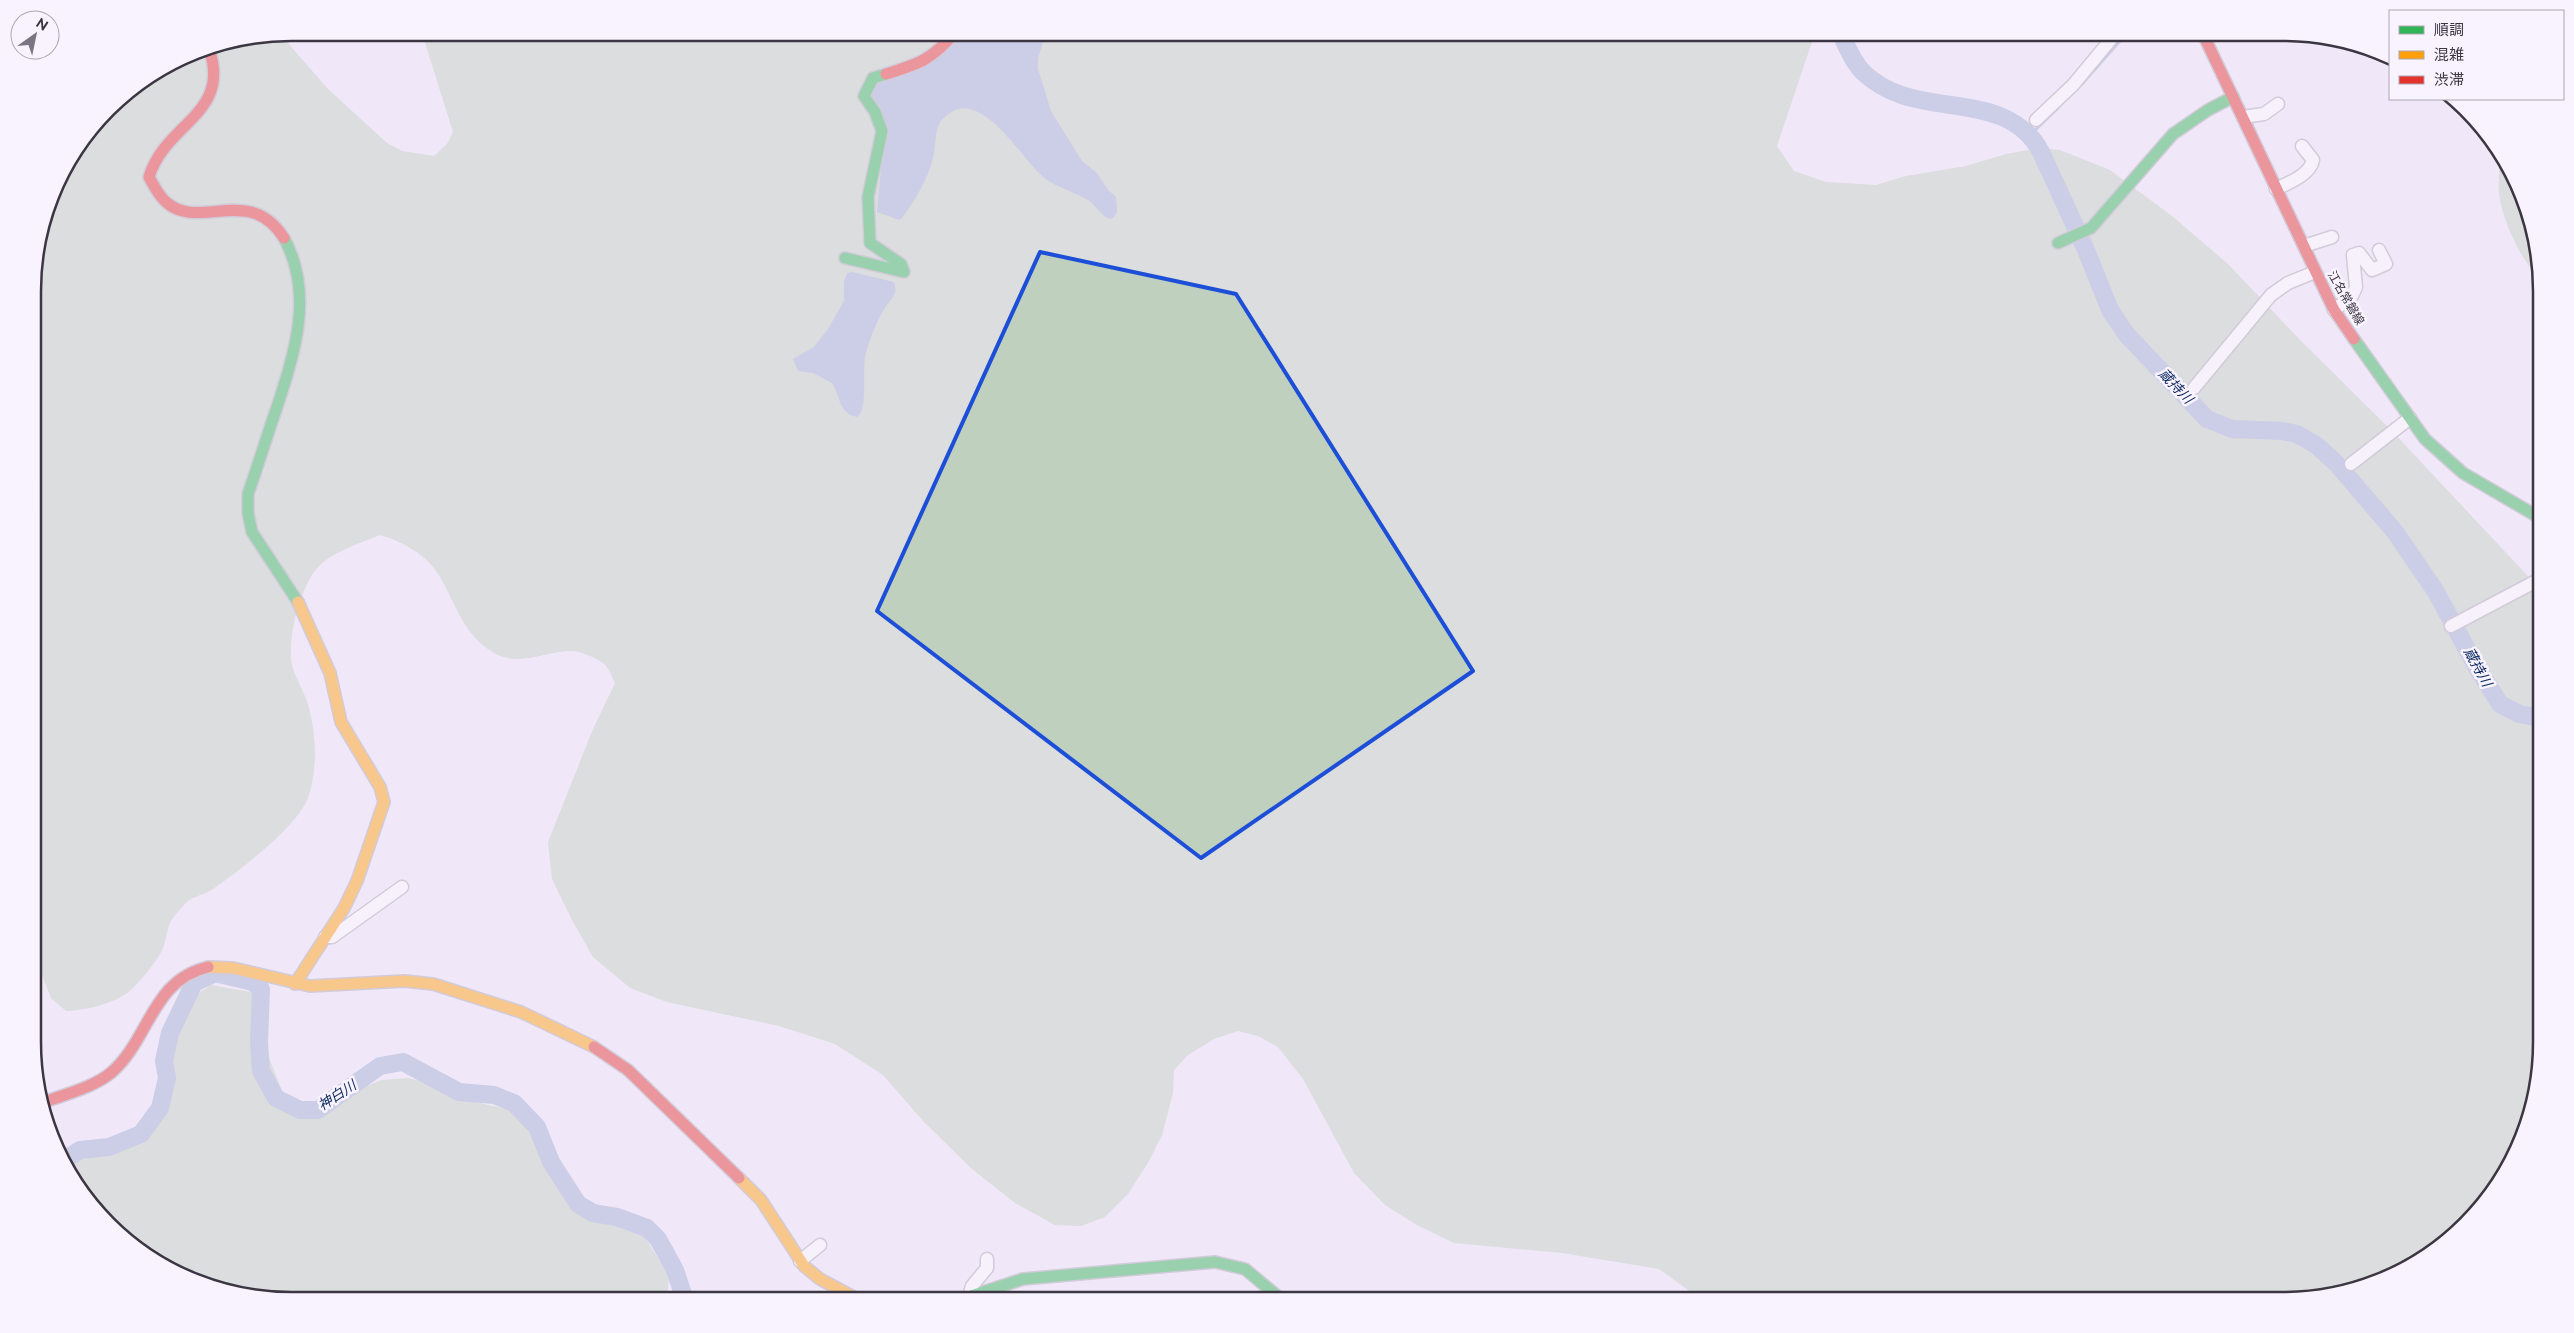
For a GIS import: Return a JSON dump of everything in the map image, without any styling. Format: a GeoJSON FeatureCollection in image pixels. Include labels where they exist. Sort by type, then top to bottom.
{"type":"FeatureCollection","features":[{"type":"Feature","properties":{"kind":"street"},"geometry":{"type":"LineString","coordinates":[[845,258],[904,272],[901,264],[870,243],[868,196],[882,131],[875,112],[864,96],[873,78],[920,64],[948,41]]}},
{"type":"Feature","properties":{"kind":"street"},"geometry":{"type":"LineString","coordinates":[[2036,120],[2073,85],[2110,41]]}},
{"type":"Feature","properties":{"kind":"street","name":"江名常磐線"},"geometry":{"type":"LineString","coordinates":[[2206,41],[2334,310],[2425,440],[2462,474],[2533,514]]}},
{"type":"Feature","properties":{"kind":"street"},"geometry":{"type":"LineString","coordinates":[[212,55],[215,62],[216,81],[210,97],[161,150],[149,177],[154,190],[164,202],[178,210],[191,213],[223,210],[252,212],[268,219],[282,234],[299,278],[301,325],[295,354],[248,494],[248,513],[252,532],[295,595],[330,673],[341,722],[380,787],[384,802],[377,828],[357,881],[344,908],[295,984]]}},
{"type":"Feature","properties":{"kind":"street"},"geometry":{"type":"LineString","coordinates":[[2058,243],[2091,228],[2173,134],[2208,110],[2233,97]]}},
{"type":"Feature","properties":{"kind":"street"},"geometry":{"type":"LineString","coordinates":[[2243,117],[2264,114],[2278,104]]}},
{"type":"Feature","properties":{"kind":"street"},"geometry":{"type":"LineString","coordinates":[[2276,189],[2306,172],[2312,164],[2313,160],[2302,146]]}},
{"type":"Feature","properties":{"kind":"street"},"geometry":{"type":"LineString","coordinates":[[2304,246],[2332,237]]}},
{"type":"Feature","properties":{"kind":"street"},"geometry":{"type":"LineString","coordinates":[[2334,310],[2352,296],[2356,287],[2353,255],[2358,253],[2372,270],[2376,270],[2386,264],[2379,250]]}},
{"type":"Feature","properties":{"kind":"street"},"geometry":{"type":"LineString","coordinates":[[2194,388],[2271,295],[2288,283],[2315,272]]}},
{"type":"Feature","properties":{"kind":"street"},"geometry":{"type":"LineString","coordinates":[[2351,464],[2410,418]]}},
{"type":"Feature","properties":{"kind":"street"},"geometry":{"type":"LineString","coordinates":[[2451,626],[2533,584]]}},
{"type":"Feature","properties":{"kind":"street"},"geometry":{"type":"LineString","coordinates":[[325,937],[332,937],[402,887]]}},
{"type":"Feature","properties":{"kind":"street"},"geometry":{"type":"LineString","coordinates":[[49,1100],[112,1072],[165,994],[181,975],[196,969],[223,966],[295,984],[329,986],[417,981],[452,988],[535,1016],[569,1032],[610,1056],[628,1070],[672,1116],[760,1200],[800,1261],[811,1273],[845,1292]]}},
{"type":"Feature","properties":{"kind":"street"},"geometry":{"type":"LineString","coordinates":[[800,1261],[820,1245]]}},
{"type":"Feature","properties":{"kind":"street"},"geometry":{"type":"LineString","coordinates":[[968,1292],[987,1268],[987,1259]]}},
{"type":"Feature","properties":{"kind":"street"},"geometry":{"type":"LineString","coordinates":[[986,1292],[1023,1280],[1044,1276],[1215,1262],[1230,1263],[1243,1267],[1258,1277],[1274,1292]]}},
{"type":"Feature","properties":{"kind":"highlighted area"},"geometry":{"type":"Polygon","coordinates":[[[1040,252],[1236,294],[1473,671],[1201,858],[877,611],[1040,252]]]}},
{"type":"Feature","properties":{"kind":"green space"},"geometry":{"type":"Polygon","coordinates":[[[286,41],[327,88],[387,143],[402,151],[434,156],[447,144],[453,132],[425,41],[1812,41],[1777,146],[1794,171],[1826,182],[1876,185],[1906,176],[1966,166],[2006,154],[2039,148],[2060,150],[2110,170],[2172,216],[2228,264],[2301,341],[2391,430],[2533,582],[2533,1042],[2528,1090],[2514,1137],[2507,1152],[2491,1181],[2471,1207],[2448,1230],[2422,1250],[2378,1273],[2347,1283],[2315,1290],[2283,1292],[1691,1292],[1659,1269],[1562,1253],[1454,1243],[1417,1225],[1385,1205],[1354,1173],[1303,1079],[1278,1047],[1258,1036],[1238,1031],[1214,1039],[1188,1055],[1174,1070],[1173,1093],[1162,1135],[1149,1161],[1128,1194],[1105,1217],[1081,1226],[1055,1225],[1015,1203],[972,1169],[924,1122],[883,1075],[835,1044],[779,1026],[667,1002],[630,988],[593,957],[552,879],[548,842],[593,729],[615,683],[610,672],[601,662],[577,651],[519,659],[498,655],[488,649],[471,633],[438,574],[427,560],[412,549],[380,535],[356,544],[325,561],[312,575],[300,600],[293,630],[291,658],[293,669],[311,715],[315,751],[311,787],[308,798],[301,810],[280,835],[252,860],[213,889],[190,900],[182,907],[170,923],[163,949],[159,956],[147,973],[130,991],[100,1006],[66,1011],[51,998],[41,973],[41,291],[46,243],[60,196],[83,152],[103,126],[126,103],[152,83],[196,60],[227,50],[259,43],[286,41]]]}},
{"type":"Feature","properties":{"kind":"green space"},"geometry":{"type":"Polygon","coordinates":[[[2500,167],[2519,211],[2528,243],[2532,270],[2519,250],[2508,226],[2501,203],[2500,167]]]}},
{"type":"Feature","properties":{"kind":"green space"},"geometry":{"type":"Polygon","coordinates":[[[211,985],[251,992],[261,1004],[264,1045],[286,1101],[309,1109],[382,1080],[408,1078],[446,1087],[475,1102],[533,1115],[553,1160],[592,1213],[644,1236],[669,1276],[668,1292],[291,1292],[259,1290],[227,1283],[196,1273],[152,1250],[126,1230],[103,1207],[83,1181],[66,1151],[139,1136],[161,1117],[169,1079],[168,1045],[187,1001],[211,985]]]}},
{"type":"Feature","properties":{"kind":"water"},"geometry":{"type":"Polygon","coordinates":[[[946,41],[1043,41],[1038,58],[1038,69],[1051,111],[1082,161],[1097,173],[1108,190],[1116,197],[1117,212],[1113,218],[1109,219],[1089,201],[1045,178],[995,124],[982,114],[968,109],[954,110],[941,121],[937,129],[933,158],[928,174],[902,218],[899,220],[877,212],[881,169],[869,89],[946,41]]]}},
{"type":"Feature","properties":{"kind":"water"},"geometry":{"type":"Polygon","coordinates":[[[852,272],[894,282],[895,289],[894,295],[877,323],[868,347],[865,360],[863,406],[861,413],[857,417],[846,412],[843,408],[832,383],[813,373],[798,371],[793,359],[814,347],[828,329],[844,301],[844,282],[847,273],[852,272]]]}},
{"type":"Feature","properties":{"kind":"waterway","name":"蔵持川"},"geometry":{"type":"LineString","coordinates":[[1844,41],[1859,68],[1884,88],[1908,97],[1982,111],[2005,118],[2025,131],[2041,152],[2086,250],[2110,310],[2126,334],[2207,419],[2232,429],[2282,431],[2297,434],[2316,445],[2336,463],[2396,533],[2436,592],[2476,666],[2500,704],[2519,714],[2533,717]]}},
{"type":"Feature","properties":{"kind":"waterway"},"geometry":{"type":"LineString","coordinates":[[2082,84],[2120,41]]}},
{"type":"Feature","properties":{"kind":"waterway"},"geometry":{"type":"LineString","coordinates":[[2029,136],[2058,108]]}},
{"type":"Feature","properties":{"kind":"waterway","name":"神白川"},"geometry":{"type":"LineString","coordinates":[[70,1157],[80,1150],[109,1147],[141,1134],[160,1108],[167,1078],[164,1061],[170,1033],[194,983],[215,973],[253,982],[261,989],[259,1043],[261,1071],[276,1098],[300,1110],[318,1110],[380,1066],[403,1062],[459,1092],[494,1095],[514,1103],[537,1127],[551,1162],[578,1204],[593,1213],[617,1217],[647,1228],[658,1239],[675,1270],[682,1292]]}},
{"type":"Feature","properties":{"kind":"traffic: fast"},"geometry":{"type":"LineString","coordinates":[[845,258],[904,272],[901,264],[870,243],[868,197],[882,131],[875,112],[864,96],[873,78],[886,74]]}},
{"type":"Feature","properties":{"kind":"traffic: fast"},"geometry":{"type":"LineString","coordinates":[[2058,243],[2091,228],[2173,134],[2208,110],[2233,97]]}},
{"type":"Feature","properties":{"kind":"traffic: fast"},"geometry":{"type":"LineString","coordinates":[[284,238],[293,259],[298,280],[300,301],[298,322],[290,365],[248,494],[248,513],[252,532],[298,602]]}},
{"type":"Feature","properties":{"kind":"traffic: fast"},"geometry":{"type":"LineString","coordinates":[[2354,339],[2425,439],[2463,473],[2533,514]]}},
{"type":"Feature","properties":{"kind":"traffic: fast"},"geometry":{"type":"LineString","coordinates":[[983,1292],[1023,1279],[1215,1262],[1245,1269],[1272,1292]]}},
{"type":"Feature","properties":{"kind":"traffic: slow"},"geometry":{"type":"LineString","coordinates":[[295,984],[344,908],[357,881],[384,802],[380,787],[341,722],[330,673],[298,602]]}},
{"type":"Feature","properties":{"kind":"traffic: slow"},"geometry":{"type":"LineString","coordinates":[[208,967],[233,968],[310,986],[404,981],[433,984],[521,1012],[594,1047]]}},
{"type":"Feature","properties":{"kind":"traffic: slow"},"geometry":{"type":"LineString","coordinates":[[739,1178],[761,1200],[804,1266],[820,1279],[844,1292]]}},
{"type":"Feature","properties":{"kind":"traffic: jam"},"geometry":{"type":"LineString","coordinates":[[886,74],[925,59],[940,49],[947,41]]}},
{"type":"Feature","properties":{"kind":"traffic: jam"},"geometry":{"type":"LineString","coordinates":[[2206,41],[2334,310],[2354,339]]}},
{"type":"Feature","properties":{"kind":"traffic: jam"},"geometry":{"type":"LineString","coordinates":[[210,55],[214,71],[212,89],[194,117],[168,143],[157,159],[149,177],[163,199],[179,210],[193,213],[240,210],[255,213],[270,222],[284,238]]}},
{"type":"Feature","properties":{"kind":"traffic: jam"},"geometry":{"type":"LineString","coordinates":[[49,1101],[88,1086],[112,1072],[125,1058],[163,997],[175,984],[189,974],[208,967]]}},
{"type":"Feature","properties":{"kind":"traffic: jam"},"geometry":{"type":"LineString","coordinates":[[594,1047],[628,1070],[739,1178]]}}]}
